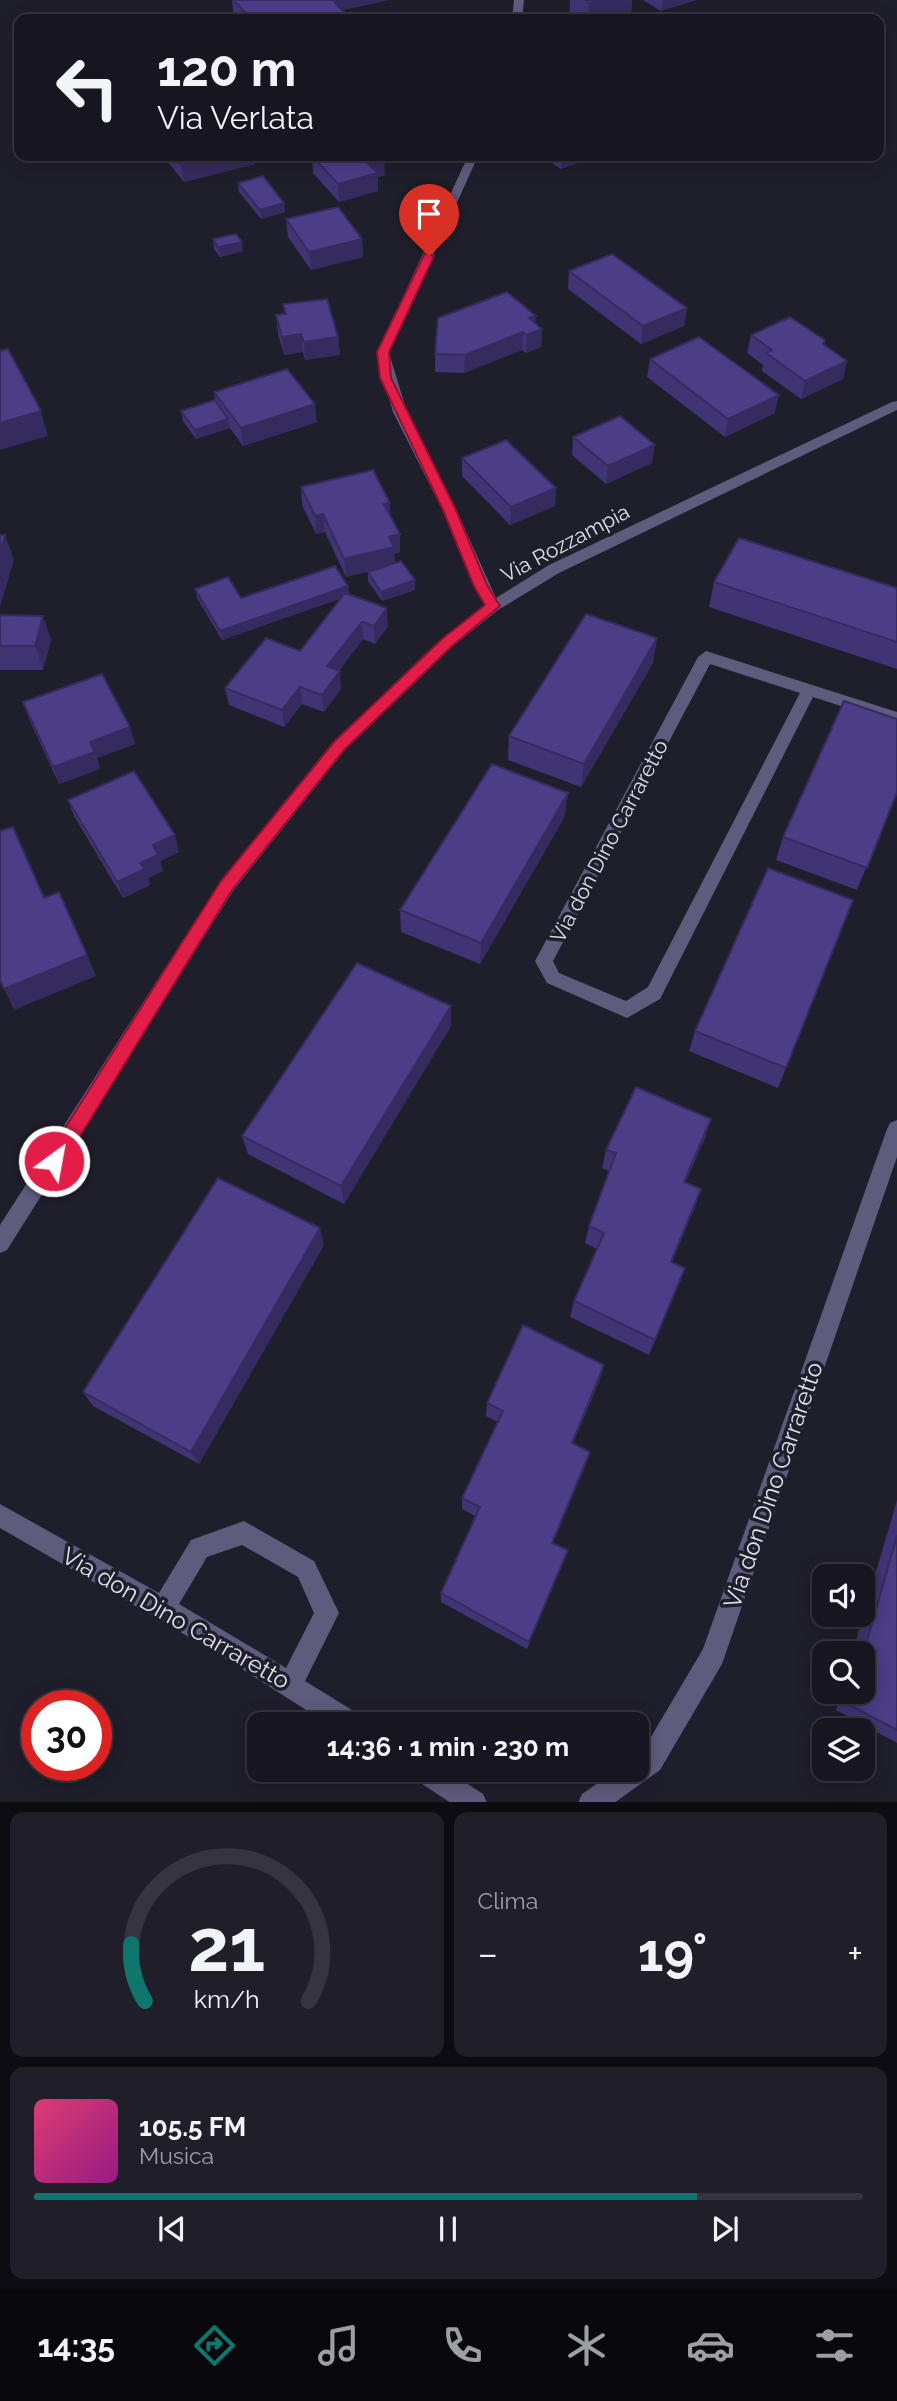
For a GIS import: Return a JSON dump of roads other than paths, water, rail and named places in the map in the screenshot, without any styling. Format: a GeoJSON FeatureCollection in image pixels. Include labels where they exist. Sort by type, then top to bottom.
{"type":"FeatureCollection","features":[{"type":"Feature","properties":{"kind":"street"},"geometry":{"type":"LineString","coordinates":[[471,161],[383,352],[386,378],[449,510],[480,586],[493,606]]}},
{"type":"Feature","properties":{"kind":"street","name":"Via Rozzampia"},"geometry":{"type":"LineString","coordinates":[[0,1243],[227,886],[339,746],[447,643],[493,606],[589,552],[897,405]]}},
{"type":"Feature","properties":{"kind":"street","name":"Via don Dino Carraretto"},"geometry":{"type":"LineString","coordinates":[[810,688],[654,993],[627,1010],[553,978],[544,961],[706,657],[810,688],[897,718]]}},
{"type":"Feature","properties":{"kind":"street","name":"Via don Dino Carraretto"},"geometry":{"type":"LineString","coordinates":[[591,1802],[651,1761],[713,1655],[897,1129]]}},
{"type":"Feature","properties":{"kind":"street","name":"Via don Dino Carraretto"},"geometry":{"type":"LineString","coordinates":[[0,1516],[162,1609],[332,1712]]}},
{"type":"Feature","properties":{"kind":"street"},"geometry":{"type":"LineString","coordinates":[[162,1609],[199,1548],[244,1532],[306,1569],[327,1613],[290,1685]]}},
{"type":"Feature","properties":{"kind":"street"},"geometry":{"type":"LineString","coordinates":[[442,1782],[474,1802]]}}]}
